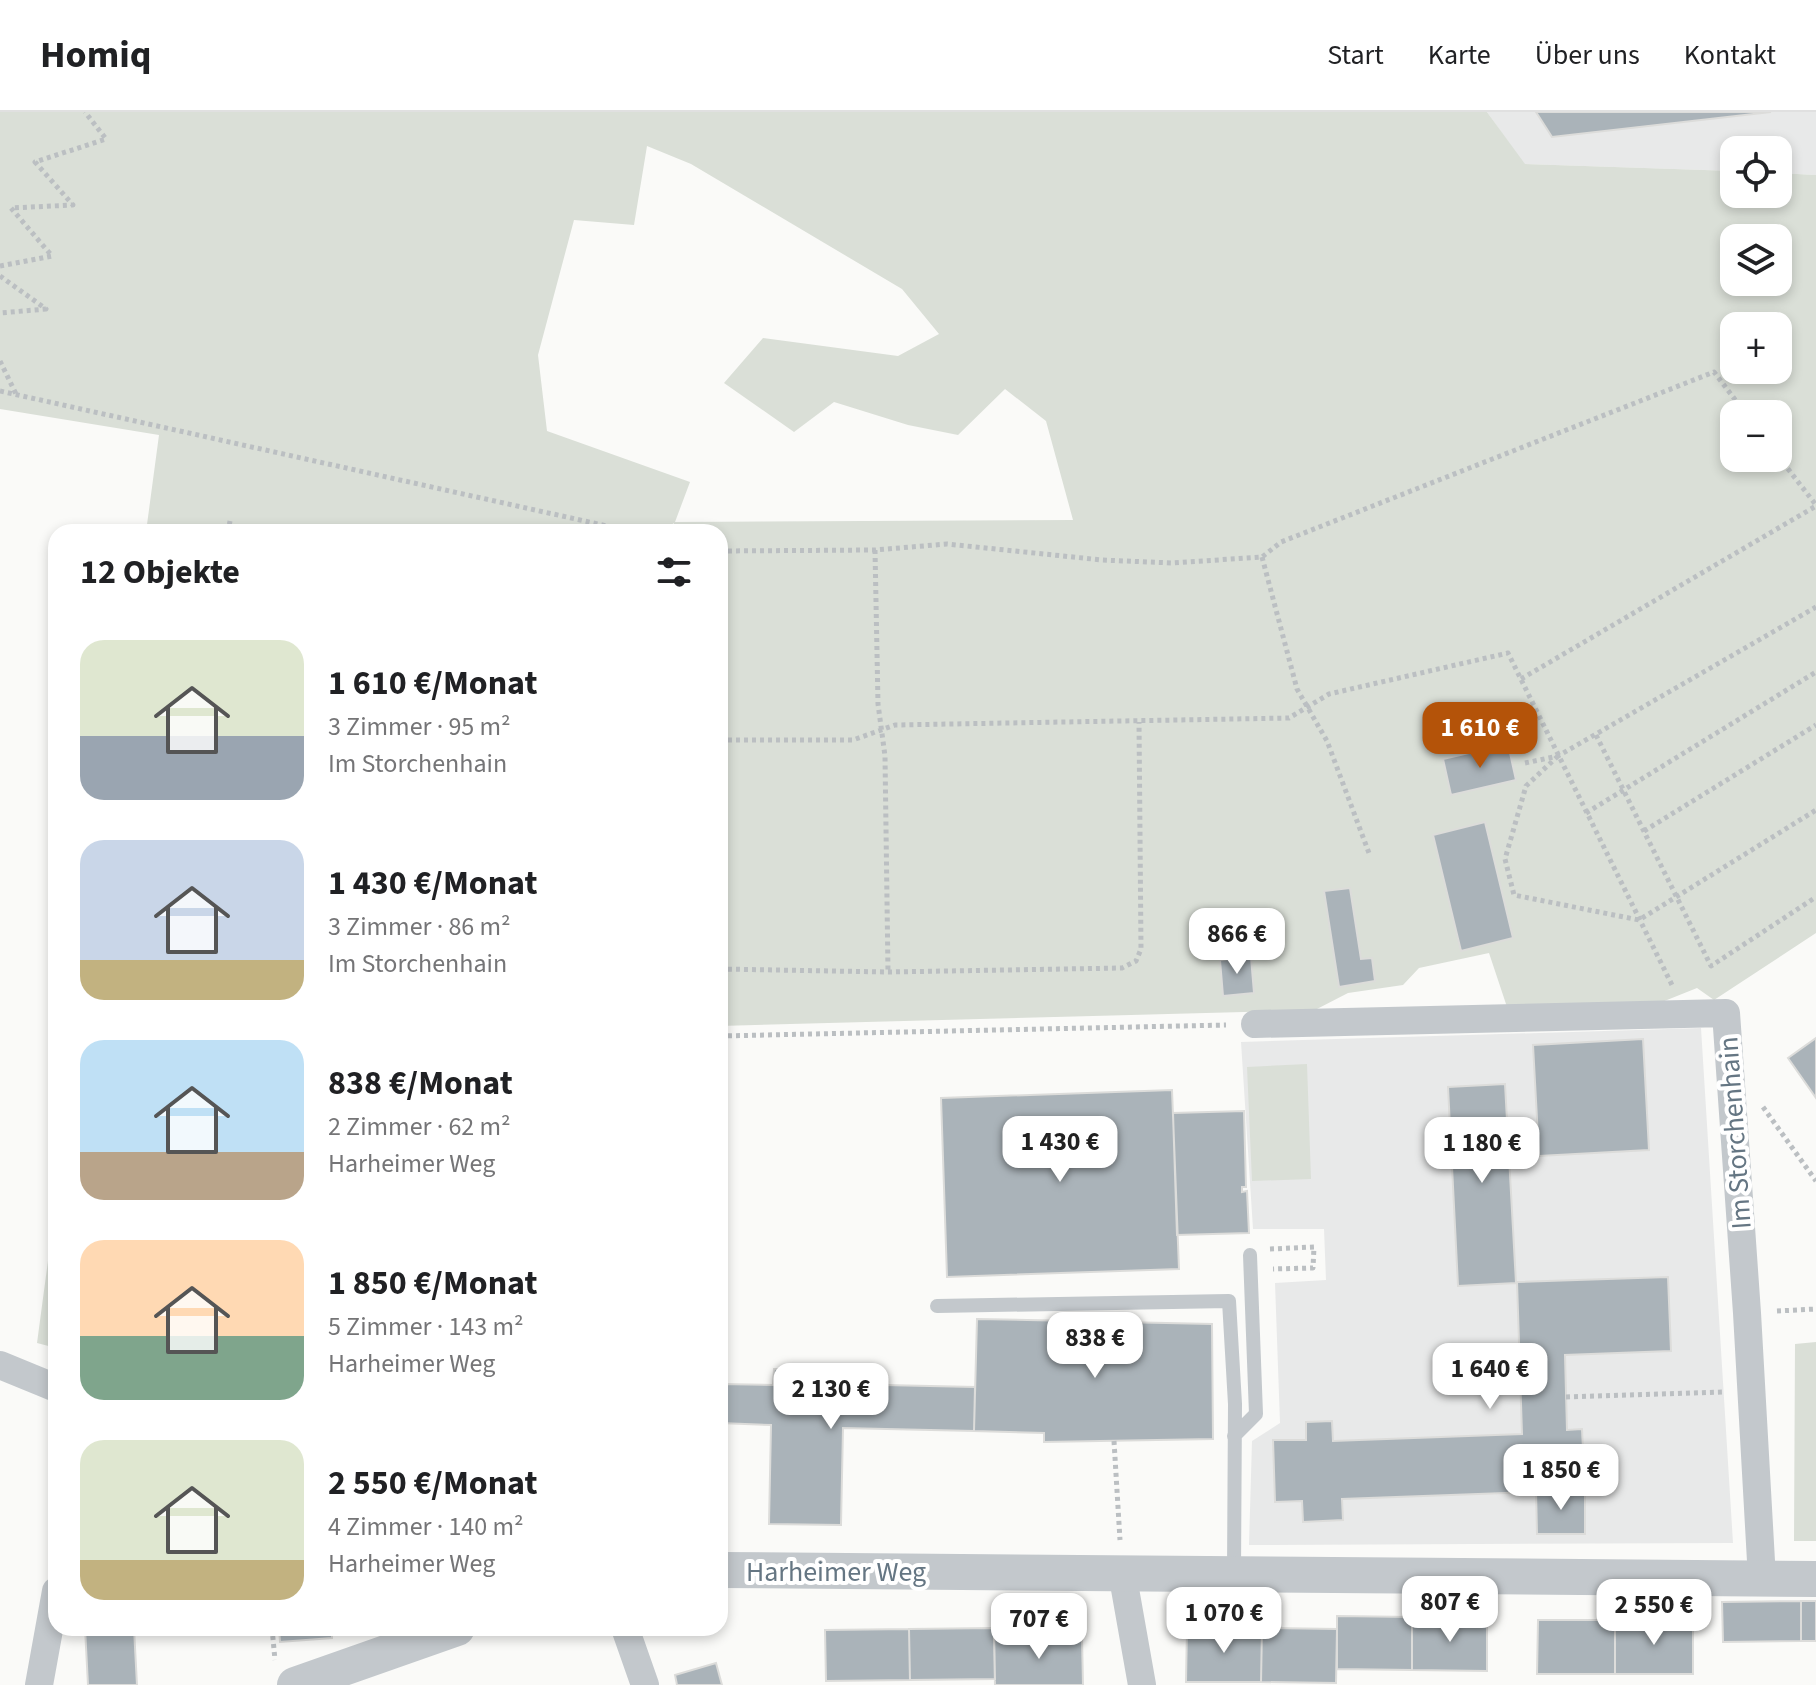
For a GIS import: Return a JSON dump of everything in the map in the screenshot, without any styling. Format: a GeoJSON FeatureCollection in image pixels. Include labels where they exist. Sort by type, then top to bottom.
{"type":"FeatureCollection","features":[{"type":"Feature","properties":{"kind":"street","name":"Im Storchenhain"},"geometry":{"type":"LineString","coordinates":[[1255,1024],[1726,1013],[1762,1579]]}},
{"type":"Feature","properties":{"kind":"street"},"geometry":{"type":"LineString","coordinates":[[0,1365],[48,1385]]}},
{"type":"Feature","properties":{"kind":"street","name":"Harheimer Weg"},"geometry":{"type":"LineString","coordinates":[[728,1570],[1816,1579]]}},
{"type":"Feature","properties":{"kind":"street"},"geometry":{"type":"LineString","coordinates":[[1122,1572],[1142,1685]]}},
{"type":"Feature","properties":{"kind":"street"},"geometry":{"type":"LineString","coordinates":[[39,1685],[48,1635]]}},
{"type":"Feature","properties":{"kind":"street"},"geometry":{"type":"LineString","coordinates":[[295,1685],[335,1678],[437,1636]]}},
{"type":"Feature","properties":{"kind":"street"},"geometry":{"type":"LineString","coordinates":[[628,1636],[645,1685]]}},
{"type":"Feature","properties":{"kind":"lane"},"geometry":{"type":"LineString","coordinates":[[1234,1436],[1256,1414],[1250,1255]]}},
{"type":"Feature","properties":{"kind":"lane"},"geometry":{"type":"LineString","coordinates":[[937,1306],[1229,1301],[1234,1436],[1234,1573]]}},
{"type":"Feature","properties":{"kind":"path"},"geometry":{"type":"LineString","coordinates":[[0,266],[52,256],[11,208],[73,205],[35,162],[106,139],[85,112]]}},
{"type":"Feature","properties":{"kind":"path"},"geometry":{"type":"LineString","coordinates":[[0,276],[46,309],[0,313]]}},
{"type":"Feature","properties":{"kind":"path"},"geometry":{"type":"LineString","coordinates":[[0,361],[16,394]]}},
{"type":"Feature","properties":{"kind":"path"},"geometry":{"type":"LineString","coordinates":[[728,551],[875,550],[947,544],[1102,560],[1172,563],[1262,557],[1281,542],[1714,372],[1735,400]]}},
{"type":"Feature","properties":{"kind":"path"},"geometry":{"type":"LineString","coordinates":[[0,391],[598,524]]}},
{"type":"Feature","properties":{"kind":"path"},"geometry":{"type":"LineString","coordinates":[[1521,679],[1816,506],[1790,472]]}},
{"type":"Feature","properties":{"kind":"path"},"geometry":{"type":"LineString","coordinates":[[875,550],[878,704],[885,756],[888,972]]}},
{"type":"Feature","properties":{"kind":"path"},"geometry":{"type":"LineString","coordinates":[[1262,557],[1297,689],[1327,741],[1369,853]]}},
{"type":"Feature","properties":{"kind":"path"},"geometry":{"type":"LineString","coordinates":[[1816,607],[1558,756],[1526,786],[1505,859],[1514,895],[1639,920],[1816,810]]}},
{"type":"Feature","properties":{"kind":"path"},"geometry":{"type":"LineString","coordinates":[[728,740],[853,740],[895,725],[1289,718],[1329,694],[1508,653],[1673,986]]}},
{"type":"Feature","properties":{"kind":"path"},"geometry":{"type":"LineString","coordinates":[[1586,813],[1816,672]]}},
{"type":"Feature","properties":{"kind":"path"},"geometry":{"type":"LineString","coordinates":[[728,969],[888,972],[1122,968],[1136,961],[1141,949],[1139,722]]}},
{"type":"Feature","properties":{"kind":"path"},"geometry":{"type":"LineString","coordinates":[[1644,831],[1816,725]]}},
{"type":"Feature","properties":{"kind":"path"},"geometry":{"type":"LineString","coordinates":[[1596,735],[1711,966],[1816,897]]}},
{"type":"Feature","properties":{"kind":"path"},"geometry":{"type":"LineString","coordinates":[[1525,763],[1558,756]]}},
{"type":"Feature","properties":{"kind":"path"},"geometry":{"type":"LineString","coordinates":[[728,1036],[1255,1024]]}},
{"type":"Feature","properties":{"kind":"path"},"geometry":{"type":"LineString","coordinates":[[1729,1059],[1816,1181]]}},
{"type":"Feature","properties":{"kind":"path"},"geometry":{"type":"LineString","coordinates":[[1280,1269],[1313,1268],[1314,1247],[1281,1248]]}},
{"type":"Feature","properties":{"kind":"path"},"geometry":{"type":"LineString","coordinates":[[1747,1313],[1816,1309]]}},
{"type":"Feature","properties":{"kind":"path"},"geometry":{"type":"LineString","coordinates":[[1566,1397],[1752,1392]]}},
{"type":"Feature","properties":{"kind":"path"},"geometry":{"type":"LineString","coordinates":[[1114,1441],[1122,1572]]}},
{"type":"Feature","properties":{"kind":"shaded area"},"geometry":{"type":"Polygon","coordinates":[[[0,112],[1487,112],[1525,164],[1720,171],[1720,208],[1792,208],[1792,174],[1816,175],[1816,933],[1714,1000],[1697,988],[1662,1002],[1507,1007],[1489,953],[1419,968],[1403,985],[1348,993],[1315,1010],[728,1026],[728,524],[147,524],[159,435],[0,409],[0,112]],[[647,146],[634,225],[574,220],[538,355],[547,431],[690,482],[675,522],[1073,520],[1046,421],[1005,389],[958,435],[908,425],[834,402],[794,432],[724,383],[763,338],[898,356],[939,334],[902,289],[691,164],[647,146]]]}},
{"type":"Feature","properties":{"kind":"shaded area"},"geometry":{"type":"Polygon","coordinates":[[[1487,112],[1816,112],[1816,175],[1792,174],[1792,136],[1720,136],[1720,171],[1524,164],[1487,112]]]}},
{"type":"Feature","properties":{"kind":"shaded area"},"geometry":{"type":"Polygon","coordinates":[[[1701,1028],[1733,1543],[1249,1545],[1252,1441],[1280,1423],[1275,1283],[1326,1280],[1324,1229],[1253,1229],[1241,1042],[1701,1028]]]}},
{"type":"Feature","properties":{"kind":"shaded area"},"geometry":{"type":"Polygon","coordinates":[[[1307,1064],[1311,1179],[1252,1181],[1247,1067],[1307,1064]]]}},
{"type":"Feature","properties":{"kind":"shaded area"},"geometry":{"type":"Polygon","coordinates":[[[48,1261],[48,1346],[37,1343],[48,1261]]]}},
{"type":"Feature","properties":{"kind":"shaded area"},"geometry":{"type":"Polygon","coordinates":[[[1816,1342],[1816,1541],[1794,1541],[1795,1344],[1816,1342]]]}},
{"type":"Feature","properties":{"kind":"building"},"geometry":{"type":"Polygon","coordinates":[[[1536,112],[1771,112],[1552,137],[1536,112]]]}},
{"type":"Feature","properties":{"kind":"building"},"geometry":{"type":"Polygon","coordinates":[[[1508,744],[1516,780],[1451,795],[1443,759],[1508,744]]]}},
{"type":"Feature","properties":{"kind":"building"},"geometry":{"type":"Polygon","coordinates":[[[1485,822],[1513,938],[1461,951],[1433,835],[1485,822]]]}},
{"type":"Feature","properties":{"kind":"building"},"geometry":{"type":"Polygon","coordinates":[[[1350,888],[1361,959],[1372,958],[1375,981],[1339,987],[1324,891],[1350,888]]]}},
{"type":"Feature","properties":{"kind":"building"},"geometry":{"type":"Polygon","coordinates":[[[1251,957],[1254,993],[1223,996],[1220,960],[1251,957]]]}},
{"type":"Feature","properties":{"kind":"building"},"geometry":{"type":"Polygon","coordinates":[[[1816,1038],[1816,1098],[1788,1058],[1816,1038]]]}},
{"type":"Feature","properties":{"kind":"building"},"geometry":{"type":"Polygon","coordinates":[[[1643,1039],[1649,1150],[1539,1156],[1533,1045],[1643,1039]]]}},
{"type":"Feature","properties":{"kind":"building"},"geometry":{"type":"Polygon","coordinates":[[[1505,1084],[1516,1283],[1458,1286],[1448,1087],[1505,1084]]]}},
{"type":"Feature","properties":{"kind":"building"},"geometry":{"type":"Polygon","coordinates":[[[1172,1090],[1179,1269],[947,1277],[941,1098],[1172,1090]]]}},
{"type":"Feature","properties":{"kind":"building"},"geometry":{"type":"Polygon","coordinates":[[[1244,1111],[1246,1187],[1242,1187],[1242,1192],[1247,1191],[1249,1233],[1177,1235],[1173,1113],[1244,1111]]]}},
{"type":"Feature","properties":{"kind":"building"},"geometry":{"type":"Polygon","coordinates":[[[1668,1277],[1671,1351],[1565,1355],[1567,1430],[1582,1429],[1585,1490],[1342,1499],[1343,1520],[1303,1522],[1302,1501],[1275,1502],[1273,1440],[1306,1440],[1306,1422],[1332,1421],[1333,1441],[1522,1434],[1517,1282],[1668,1277]]]}},
{"type":"Feature","properties":{"kind":"building"},"geometry":{"type":"Polygon","coordinates":[[[977,1319],[1212,1324],[1213,1439],[1044,1442],[1044,1433],[974,1431],[977,1319]]]}},
{"type":"Feature","properties":{"kind":"building"},"geometry":{"type":"Polygon","coordinates":[[[774,1369],[840,1370],[839,1384],[975,1387],[974,1431],[843,1428],[841,1525],[769,1524],[771,1425],[728,1423],[728,1384],[773,1385],[774,1369]]]}},
{"type":"Feature","properties":{"kind":"building"},"geometry":{"type":"Polygon","coordinates":[[[1536,1490],[1585,1490],[1585,1534],[1537,1534],[1536,1490]]]}},
{"type":"Feature","properties":{"kind":"building"},"geometry":{"type":"Polygon","coordinates":[[[1801,1601],[1816,1601],[1816,1641],[1801,1641],[1801,1601]]]}},
{"type":"Feature","properties":{"kind":"building"},"geometry":{"type":"Polygon","coordinates":[[[1801,1601],[1801,1641],[1723,1642],[1722,1602],[1801,1601]]]}},
{"type":"Feature","properties":{"kind":"building"},"geometry":{"type":"Polygon","coordinates":[[[1337,1616],[1412,1617],[1412,1670],[1337,1669],[1337,1616]]]}},
{"type":"Feature","properties":{"kind":"building"},"geometry":{"type":"Polygon","coordinates":[[[1412,1617],[1487,1618],[1487,1671],[1412,1670],[1412,1617]]]}},
{"type":"Feature","properties":{"kind":"building"},"geometry":{"type":"Polygon","coordinates":[[[1538,1620],[1615,1620],[1615,1674],[1537,1674],[1538,1620]]]}},
{"type":"Feature","properties":{"kind":"building"},"geometry":{"type":"Polygon","coordinates":[[[1615,1620],[1693,1620],[1693,1674],[1615,1674],[1615,1620]]]}},
{"type":"Feature","properties":{"kind":"building"},"geometry":{"type":"Polygon","coordinates":[[[1187,1627],[1262,1628],[1261,1682],[1186,1682],[1187,1627]]]}},
{"type":"Feature","properties":{"kind":"building"},"geometry":{"type":"Polygon","coordinates":[[[994,1628],[995,1679],[910,1680],[909,1629],[994,1628]]]}},
{"type":"Feature","properties":{"kind":"building"},"geometry":{"type":"Polygon","coordinates":[[[1262,1628],[1337,1629],[1336,1683],[1261,1682],[1262,1628]]]}},
{"type":"Feature","properties":{"kind":"building"},"geometry":{"type":"Polygon","coordinates":[[[909,1629],[910,1680],[826,1681],[825,1630],[909,1629]]]}},
{"type":"Feature","properties":{"kind":"building"},"geometry":{"type":"Polygon","coordinates":[[[85,1636],[134,1636],[137,1685],[88,1685],[85,1636]]]}},
{"type":"Feature","properties":{"kind":"building"},"geometry":{"type":"Polygon","coordinates":[[[280,1636],[332,1636],[332,1638],[280,1642],[280,1636]]]}},
{"type":"Feature","properties":{"kind":"building"},"geometry":{"type":"Polygon","coordinates":[[[1082,1637],[1083,1685],[995,1685],[994,1638],[1082,1637]]]}},
{"type":"Feature","properties":{"kind":"building"},"geometry":{"type":"Polygon","coordinates":[[[716,1663],[722,1685],[677,1685],[675,1675],[716,1663]]]}}]}
